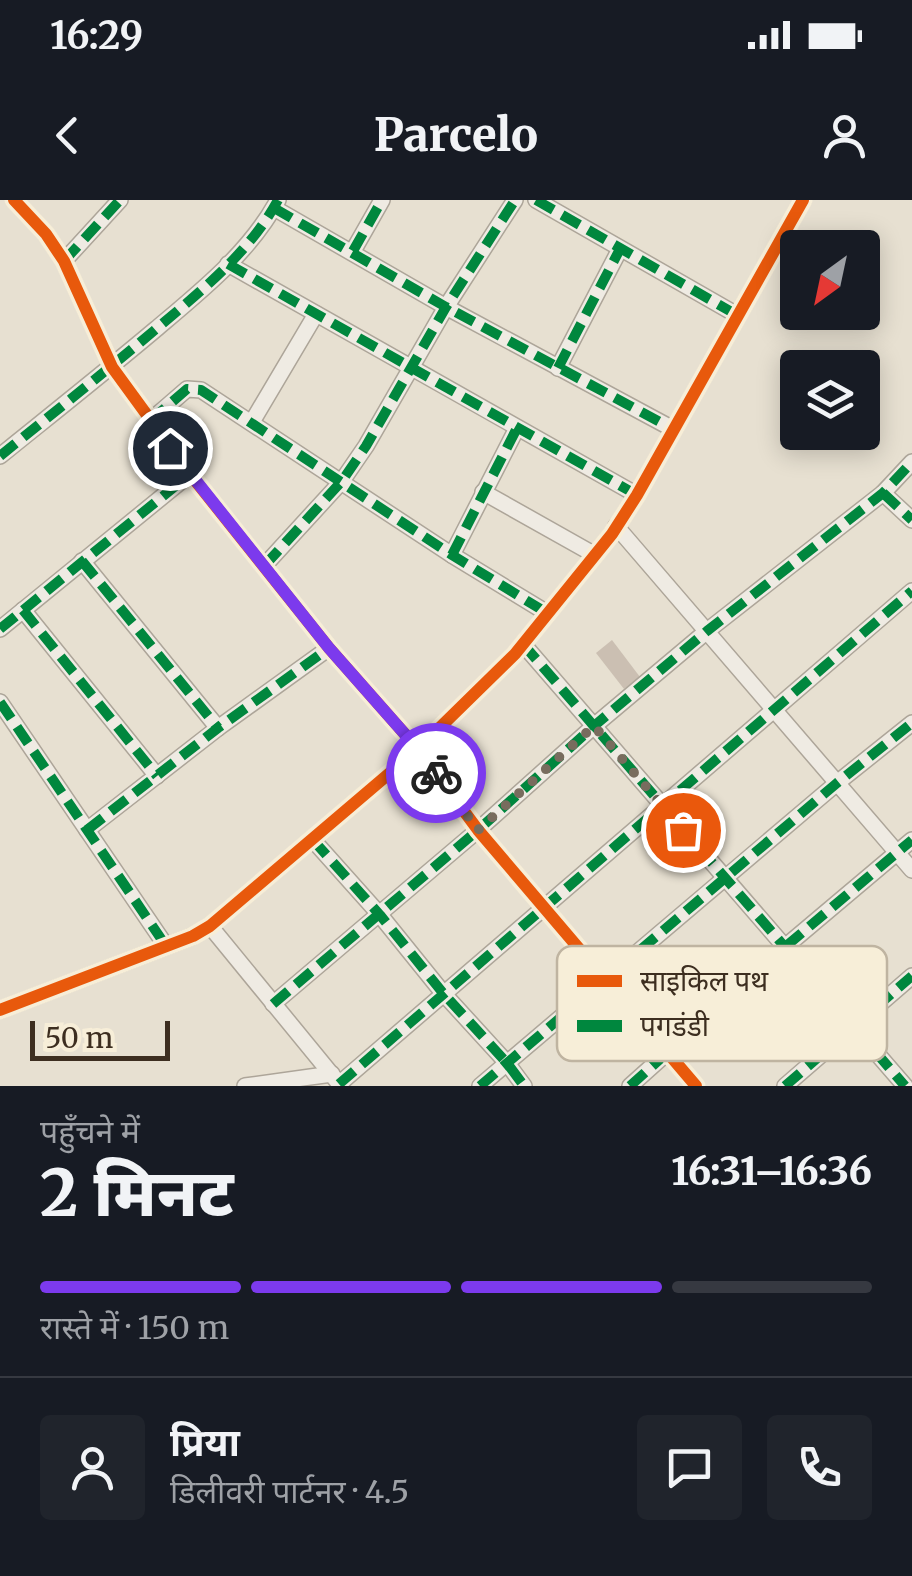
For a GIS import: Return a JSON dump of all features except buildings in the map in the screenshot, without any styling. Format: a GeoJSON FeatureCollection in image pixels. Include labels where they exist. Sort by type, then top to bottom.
{"type":"FeatureCollection","features":[{"type":"Feature","properties":{"kind":"street"},"geometry":{"type":"LineString","coordinates":[[14,200],[46,234],[64,261],[112,367],[150,421],[329,648],[418,749],[478,830],[577,946]]}},
{"type":"Feature","properties":{"kind":"street"},"geometry":{"type":"LineString","coordinates":[[64,261],[120,200]]}},
{"type":"Feature","properties":{"kind":"street"},"geometry":{"type":"LineString","coordinates":[[353,251],[382,200]]}},
{"type":"Feature","properties":{"kind":"street"},"geometry":{"type":"LineString","coordinates":[[265,565],[342,481],[366,446],[446,306],[514,200]]}},
{"type":"Feature","properties":{"kind":"street"},"geometry":{"type":"LineString","coordinates":[[536,200],[737,315]]}},
{"type":"Feature","properties":{"kind":"street"},"geometry":{"type":"LineString","coordinates":[[0,1010],[210,926],[418,749],[523,644],[595,555],[637,495],[803,200]]}},
{"type":"Feature","properties":{"kind":"street"},"geometry":{"type":"LineString","coordinates":[[0,456],[218,276],[276,204],[446,306],[673,429]]}},
{"type":"Feature","properties":{"kind":"street"},"geometry":{"type":"LineString","coordinates":[[558,368],[620,249]]}},
{"type":"Feature","properties":{"kind":"street"},"geometry":{"type":"LineString","coordinates":[[228,264],[637,495]]}},
{"type":"Feature","properties":{"kind":"street"},"geometry":{"type":"LineString","coordinates":[[252,422],[316,314]]}},
{"type":"Feature","properties":{"kind":"street"},"geometry":{"type":"LineString","coordinates":[[150,421],[187,389],[212,395],[547,614]]}},
{"type":"Feature","properties":{"kind":"street"},"geometry":{"type":"LineString","coordinates":[[452,555],[517,428]]}},
{"type":"Feature","properties":{"kind":"street"},"geometry":{"type":"LineString","coordinates":[[273,1004],[594,726],[882,493],[912,462]]}},
{"type":"Feature","properties":{"kind":"street"},"geometry":{"type":"LineString","coordinates":[[0,628],[190,474]]}},
{"type":"Feature","properties":{"kind":"street"},"geometry":{"type":"LineString","coordinates":[[483,492],[595,555]]}},
{"type":"Feature","properties":{"kind":"street"},"geometry":{"type":"LineString","coordinates":[[882,493],[912,520]]}},
{"type":"Feature","properties":{"kind":"street"},"geometry":{"type":"LineString","coordinates":[[616,526],[912,870]]}},
{"type":"Feature","properties":{"kind":"street"},"geometry":{"type":"LineString","coordinates":[[82,561],[218,728]]}},
{"type":"Feature","properties":{"kind":"street"},"geometry":{"type":"LineString","coordinates":[[245,1086],[337,1081],[546,908],[912,592]]}},
{"type":"Feature","properties":{"kind":"street"},"geometry":{"type":"LineString","coordinates":[[23,610],[157,776]]}},
{"type":"Feature","properties":{"kind":"street"},"geometry":{"type":"LineString","coordinates":[[523,644],[783,946]]}},
{"type":"Feature","properties":{"kind":"street"},"geometry":{"type":"LineString","coordinates":[[87,830],[329,648]]}},
{"type":"Feature","properties":{"kind":"street"},"geometry":{"type":"LineString","coordinates":[[0,702],[166,946]]}},
{"type":"Feature","properties":{"kind":"street"},"geometry":{"type":"LineString","coordinates":[[644,946],[912,723]]}},
{"type":"Feature","properties":{"kind":"street"},"geometry":{"type":"LineString","coordinates":[[313,840],[524,1086]]}},
{"type":"Feature","properties":{"kind":"street"},"geometry":{"type":"LineString","coordinates":[[787,946],[912,840]]}},
{"type":"Feature","properties":{"kind":"street"},"geometry":{"type":"LineString","coordinates":[[210,926],[337,1081]]}},
{"type":"Feature","properties":{"kind":"street"},"geometry":{"type":"LineString","coordinates":[[887,997],[912,976]]}},
{"type":"Feature","properties":{"kind":"street"},"geometry":{"type":"LineString","coordinates":[[480,1086],[557,1021]]}},
{"type":"Feature","properties":{"kind":"street"},"geometry":{"type":"LineString","coordinates":[[630,1086],[659,1061]]}},
{"type":"Feature","properties":{"kind":"street"},"geometry":{"type":"LineString","coordinates":[[676,1061],[696,1086]]}},
{"type":"Feature","properties":{"kind":"street"},"geometry":{"type":"LineString","coordinates":[[785,1086],[813,1061]]}},
{"type":"Feature","properties":{"kind":"street"},"geometry":{"type":"LineString","coordinates":[[883,1061],[905,1086]]}},
{"type":"Feature","properties":{"kind":"marked path"},"geometry":{"type":"LineString","coordinates":[[64,261],[120,200]]}},
{"type":"Feature","properties":{"kind":"marked path"},"geometry":{"type":"LineString","coordinates":[[0,456],[207,285],[239,254],[278,200]]}},
{"type":"Feature","properties":{"kind":"marked path"},"geometry":{"type":"LineString","coordinates":[[353,251],[382,200]]}},
{"type":"Feature","properties":{"kind":"marked path"},"geometry":{"type":"LineString","coordinates":[[265,565],[342,481],[366,446],[446,307],[515,200]]}},
{"type":"Feature","properties":{"kind":"marked path"},"geometry":{"type":"LineString","coordinates":[[536,200],[737,315]]}},
{"type":"Feature","properties":{"kind":"marked path"},"geometry":{"type":"LineString","coordinates":[[274,208],[446,307],[673,429]]}},
{"type":"Feature","properties":{"kind":"marked path"},"geometry":{"type":"LineString","coordinates":[[558,368],[620,249]]}},
{"type":"Feature","properties":{"kind":"marked path"},"geometry":{"type":"LineString","coordinates":[[228,264],[637,495]]}},
{"type":"Feature","properties":{"kind":"marked path"},"geometry":{"type":"LineString","coordinates":[[150,421],[187,389],[201,390],[547,613]]}},
{"type":"Feature","properties":{"kind":"marked path"},"geometry":{"type":"LineString","coordinates":[[452,555],[517,428]]}},
{"type":"Feature","properties":{"kind":"marked path"},"geometry":{"type":"LineString","coordinates":[[273,1004],[707,631],[883,493],[912,462]]}},
{"type":"Feature","properties":{"kind":"marked path"},"geometry":{"type":"LineString","coordinates":[[0,629],[190,474]]}},
{"type":"Feature","properties":{"kind":"marked path"},"geometry":{"type":"LineString","coordinates":[[883,493],[912,520]]}},
{"type":"Feature","properties":{"kind":"marked path"},"geometry":{"type":"LineString","coordinates":[[82,561],[218,728]]}},
{"type":"Feature","properties":{"kind":"marked path"},"geometry":{"type":"LineString","coordinates":[[339,1084],[912,591]]}},
{"type":"Feature","properties":{"kind":"marked path"},"geometry":{"type":"LineString","coordinates":[[23,610],[157,776]]}},
{"type":"Feature","properties":{"kind":"marked path"},"geometry":{"type":"LineString","coordinates":[[523,644],[784,946]]}},
{"type":"Feature","properties":{"kind":"marked path"},"geometry":{"type":"LineString","coordinates":[[87,830],[329,648]]}},
{"type":"Feature","properties":{"kind":"marked path"},"geometry":{"type":"LineString","coordinates":[[0,702],[166,946]]}},
{"type":"Feature","properties":{"kind":"marked path"},"geometry":{"type":"LineString","coordinates":[[645,946],[912,723]]}},
{"type":"Feature","properties":{"kind":"marked path"},"geometry":{"type":"LineString","coordinates":[[313,840],[524,1086]]}},
{"type":"Feature","properties":{"kind":"marked path"},"geometry":{"type":"LineString","coordinates":[[786,946],[912,840]]}},
{"type":"Feature","properties":{"kind":"marked path"},"geometry":{"type":"LineString","coordinates":[[887,998],[912,976]]}},
{"type":"Feature","properties":{"kind":"marked path"},"geometry":{"type":"LineString","coordinates":[[480,1086],[557,1021]]}},
{"type":"Feature","properties":{"kind":"marked path"},"geometry":{"type":"LineString","coordinates":[[630,1086],[658,1061]]}},
{"type":"Feature","properties":{"kind":"marked path"},"geometry":{"type":"LineString","coordinates":[[785,1086],[814,1061]]}},
{"type":"Feature","properties":{"kind":"marked path"},"geometry":{"type":"LineString","coordinates":[[883,1061],[905,1086]]}},
{"type":"Feature","properties":{"kind":"cycle path"},"geometry":{"type":"LineString","coordinates":[[14,200],[46,234],[64,261],[112,367],[190,474],[577,946]]}},
{"type":"Feature","properties":{"kind":"cycle path"},"geometry":{"type":"LineString","coordinates":[[0,1010],[210,926],[418,749],[515,654],[612,534],[637,495],[803,200]]}},
{"type":"Feature","properties":{"kind":"cycle path"},"geometry":{"type":"LineString","coordinates":[[675,1061],[696,1086]]}},
{"type":"Feature","properties":{"kind":"way so far"},"geometry":{"type":"LineString","coordinates":[[436,773],[478,830],[594,726],[683,830]]}},
{"type":"Feature","properties":{"kind":"route"},"geometry":{"type":"LineString","coordinates":[[170,448],[329,648],[436,773]]}}]}
